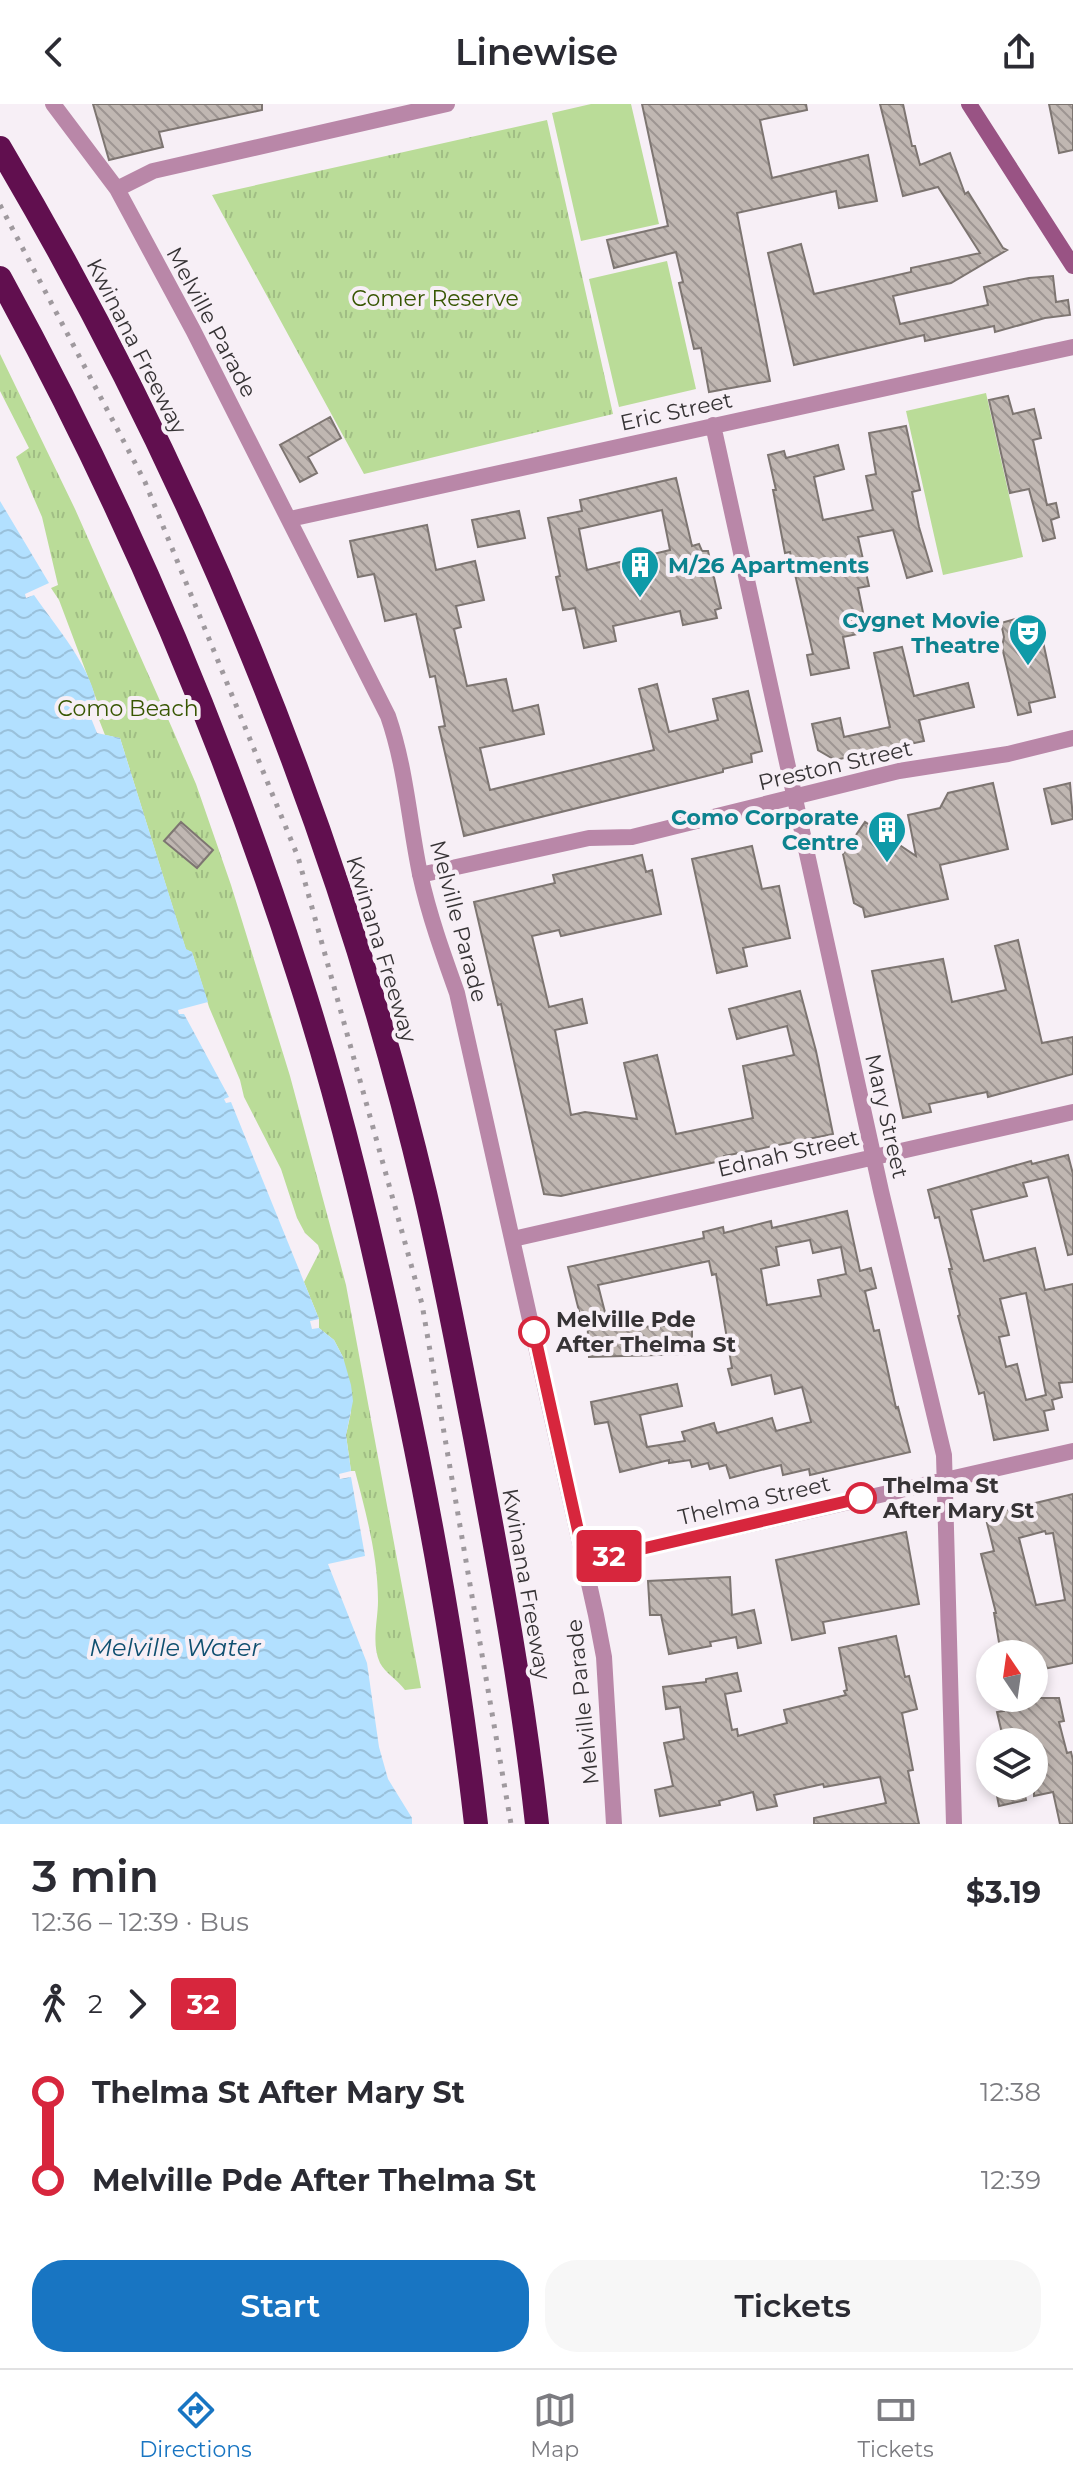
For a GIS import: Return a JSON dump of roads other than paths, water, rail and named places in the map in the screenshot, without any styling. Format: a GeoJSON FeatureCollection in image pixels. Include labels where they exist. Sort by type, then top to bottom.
{"type":"FeatureCollection","features":[{"type":"Feature","properties":{"kind":"highway","name":"Kwinana Freeway"},"geometry":{"type":"LineString","coordinates":[[0,148],[95,318],[191,513],[297,769],[359,954],[424,1191],[450,1309],[497,1550],[537,1824]]}},
{"type":"Feature","properties":{"kind":"highway"},"geometry":{"type":"LineString","coordinates":[[0,278],[108,487],[191,678],[231,779],[300,980],[363,1205],[413,1434],[456,1680],[476,1824]]}},
{"type":"Feature","properties":{"kind":"main road"},"geometry":{"type":"LineString","coordinates":[[969,104],[1073,266]]}},
{"type":"Feature","properties":{"kind":"street","name":"Melville Parade"},"geometry":{"type":"LineString","coordinates":[[53,104],[117,189],[193,330],[388,716],[405,776],[420,875],[436,936],[457,993],[585,1562],[604,1657],[614,1824]]}},
{"type":"Feature","properties":{"kind":"street"},"geometry":{"type":"LineString","coordinates":[[117,189],[153,171],[447,104]]}},
{"type":"Feature","properties":{"kind":"street","name":"Eric Street"},"geometry":{"type":"LineString","coordinates":[[290,519],[1073,347]]}},
{"type":"Feature","properties":{"kind":"street","name":"Mary Street"},"geometry":{"type":"LineString","coordinates":[[713,425],[873,1156],[944,1455],[954,1824]]}},
{"type":"Feature","properties":{"kind":"street","name":"Preston Street"},"geometry":{"type":"LineString","coordinates":[[420,875],[589,838],[632,837],[899,771],[1008,754],[1073,738]]}},
{"type":"Feature","properties":{"kind":"street","name":"Ednah Street"},"geometry":{"type":"LineString","coordinates":[[513,1239],[1073,1112]]}},
{"type":"Feature","properties":{"kind":"street","name":"Thelma Street"},"geometry":{"type":"LineString","coordinates":[[585,1562],[1073,1451]]}},
{"type":"Feature","properties":{"kind":"water","name":"Melville Water"},"geometry":{"type":"Polygon","coordinates":[[[0,501],[49,583],[25,594],[26,598],[34,595],[74,651],[91,683],[96,712],[83,716],[83,720],[91,718],[97,733],[120,738],[186,949],[192,952],[208,1002],[178,1010],[179,1014],[184,1014],[229,1097],[224,1099],[226,1103],[231,1102],[319,1319],[310,1321],[312,1329],[319,1328],[334,1340],[343,1357],[353,1401],[346,1435],[351,1471],[339,1474],[340,1479],[351,1477],[365,1556],[328,1564],[367,1663],[379,1747],[388,1779],[412,1818],[412,1824],[0,1824],[0,501]]]}},
{"type":"Feature","properties":{"kind":"railway"},"geometry":{"type":"LineString","coordinates":[[0,205],[145,482],[298,857],[422,1304],[511,1824]]}},
{"type":"Feature","properties":{"kind":"place","name":"M/26 Apartments"},"geometry":{"type":"Point","coordinates":[640,599]}},
{"type":"Feature","properties":{"kind":"place","name":"Cygnet Movie Theatre"},"geometry":{"type":"Point","coordinates":[1028,667]}},
{"type":"Feature","properties":{"kind":"place","name":"Como Corporate Centre"},"geometry":{"type":"Point","coordinates":[887,864]}},
{"type":"Feature","properties":{"kind":"place","name":"Melville Pde After Thelma St"},"geometry":{"type":"Point","coordinates":[534,1332]}},
{"type":"Feature","properties":{"kind":"place","name":"Thelma St After Mary St"},"geometry":{"type":"Point","coordinates":[861,1498]}},
{"type":"Feature","properties":{"kind":"park label","name":"Comer Reserve"},"geometry":{"type":"Point","coordinates":[435,298]}},
{"type":"Feature","properties":{"kind":"park label","name":"Como Beach"},"geometry":{"type":"Point","coordinates":[128,708]}}]}
